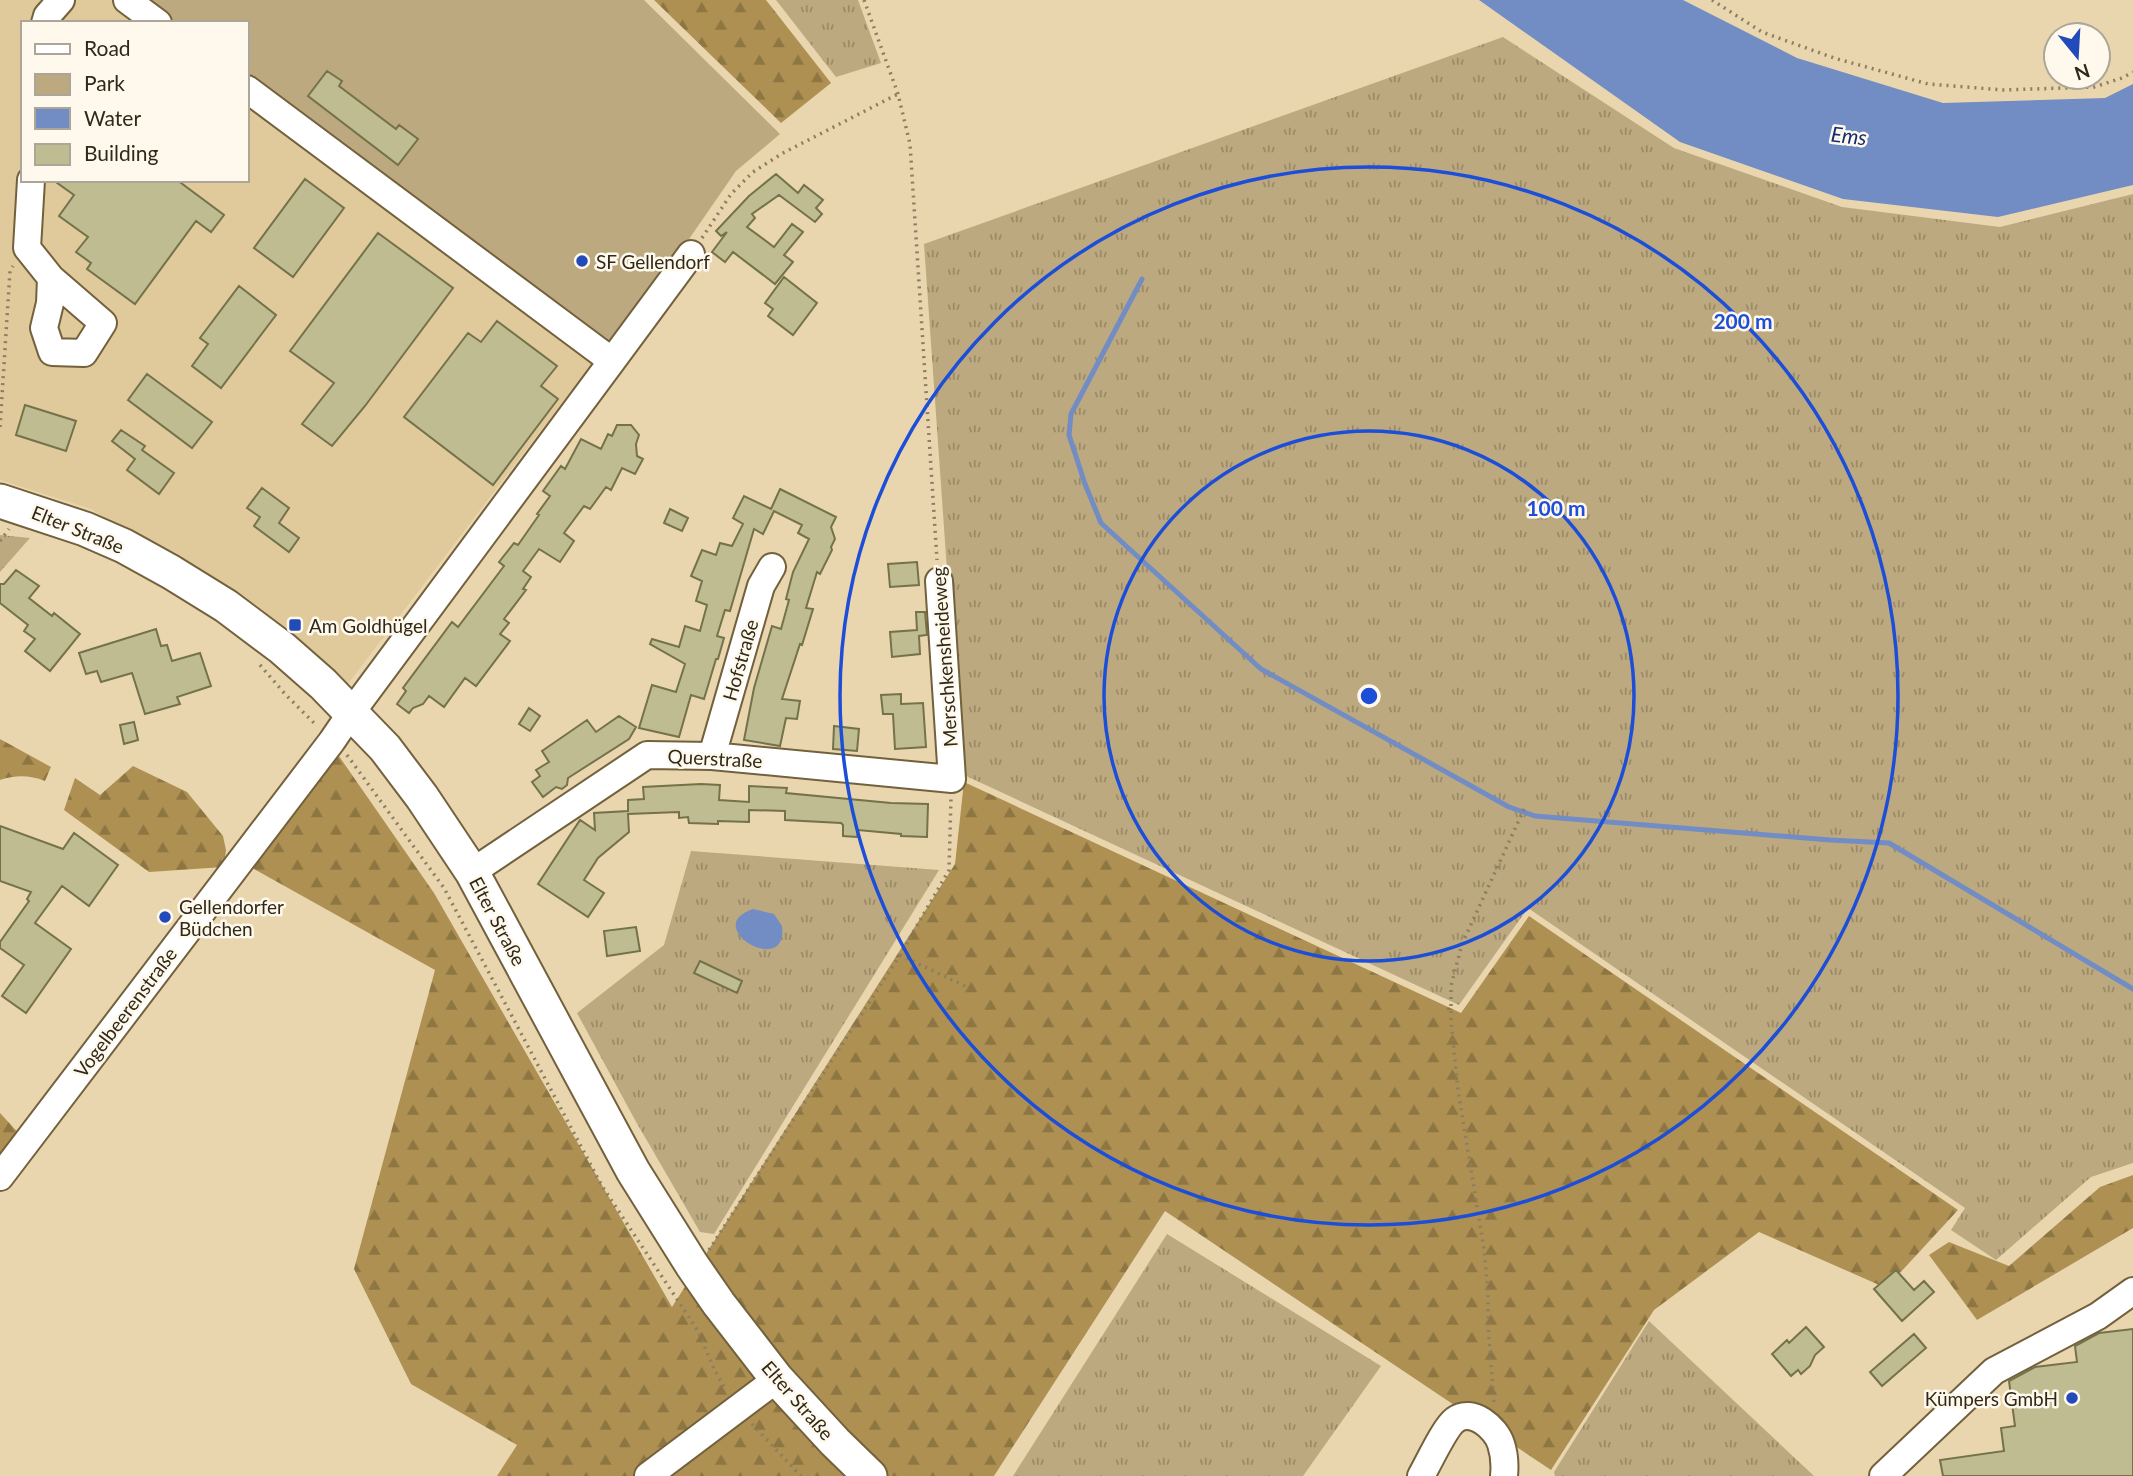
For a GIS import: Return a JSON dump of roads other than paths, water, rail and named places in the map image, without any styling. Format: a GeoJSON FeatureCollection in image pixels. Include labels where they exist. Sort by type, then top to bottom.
{"type":"FeatureCollection","features":[{"type":"Feature","properties":{"kind":"main road","name":"Elter Straße"},"geometry":{"type":"LineString","coordinates":[[6,513],[85,529],[124,546],[226,606],[282,648],[323,684],[385,748],[422,797],[472,872],[633,1171],[719,1304],[777,1379],[870,1476]]}},
{"type":"Feature","properties":{"kind":"street"},"geometry":{"type":"LineString","coordinates":[[46,21],[61,0]]}},
{"type":"Feature","properties":{"kind":"street"},"geometry":{"type":"LineString","coordinates":[[127,0],[155,21]]}},
{"type":"Feature","properties":{"kind":"street"},"geometry":{"type":"LineString","coordinates":[[248,90],[612,361]]}},
{"type":"Feature","properties":{"kind":"street"},"geometry":{"type":"LineString","coordinates":[[31,182],[27,248],[51,278]]}},
{"type":"Feature","properties":{"kind":"street"},"geometry":{"type":"LineString","coordinates":[[351,713],[691,254]]}},
{"type":"Feature","properties":{"kind":"street","name":"Hofstraße"},"geometry":{"type":"LineString","coordinates":[[712,756],[761,586],[772,567]]}},
{"type":"Feature","properties":{"kind":"street","name":"Merschkensheideweg"},"geometry":{"type":"LineString","coordinates":[[939,581],[952,779]]}},
{"type":"Feature","properties":{"kind":"street","name":"Vogelbeerenstraße"},"geometry":{"type":"LineString","coordinates":[[0,1177],[351,713]]}},
{"type":"Feature","properties":{"kind":"street","name":"Querstraße"},"geometry":{"type":"LineString","coordinates":[[472,872],[647,755],[712,756],[952,779]]}},
{"type":"Feature","properties":{"kind":"street"},"geometry":{"type":"LineString","coordinates":[[1883,1476],[1994,1371],[2098,1316],[2133,1291]]}},
{"type":"Feature","properties":{"kind":"street"},"geometry":{"type":"LineString","coordinates":[[648,1476],[777,1379]]}},
{"type":"Feature","properties":{"kind":"street"},"geometry":{"type":"LineString","coordinates":[[1421,1476],[1454,1420],[1467,1416],[1476,1417],[1495,1432],[1502,1445],[1504,1476]]}},
{"type":"Feature","properties":{"kind":"water","name":"Ems"},"geometry":{"type":"Polygon","coordinates":[[[1479,0],[1683,0],[1797,58],[1943,103],[2105,98],[2133,84],[2133,185],[1998,217],[1843,199],[1680,142],[1479,0]]]}},
{"type":"Feature","properties":{"kind":"water"},"geometry":{"type":"Polygon","coordinates":[[[753,909],[774,914],[782,926],[781,941],[773,948],[762,949],[740,936],[736,927],[739,917],[753,909]]]}},
{"type":"Feature","properties":{"kind":"waterway"},"geometry":{"type":"LineString","coordinates":[[1142,279],[1071,414],[1069,435],[1101,523],[1261,669],[1509,807],[1535,816],[1889,843],[2133,989]]}},
{"type":"Feature","properties":{"kind":"place","name":"SF Gellendorf"},"geometry":{"type":"Point","coordinates":[582,261]}},
{"type":"Feature","properties":{"kind":"place","name":"Am Goldhügel"},"geometry":{"type":"Point","coordinates":[295,625]}},
{"type":"Feature","properties":{"kind":"place","name":"Gellendorfer Büdchen"},"geometry":{"type":"Point","coordinates":[165,917]}},
{"type":"Feature","properties":{"kind":"place","name":"Kümpers GmbH"},"geometry":{"type":"Point","coordinates":[2072,1398]}}]}
